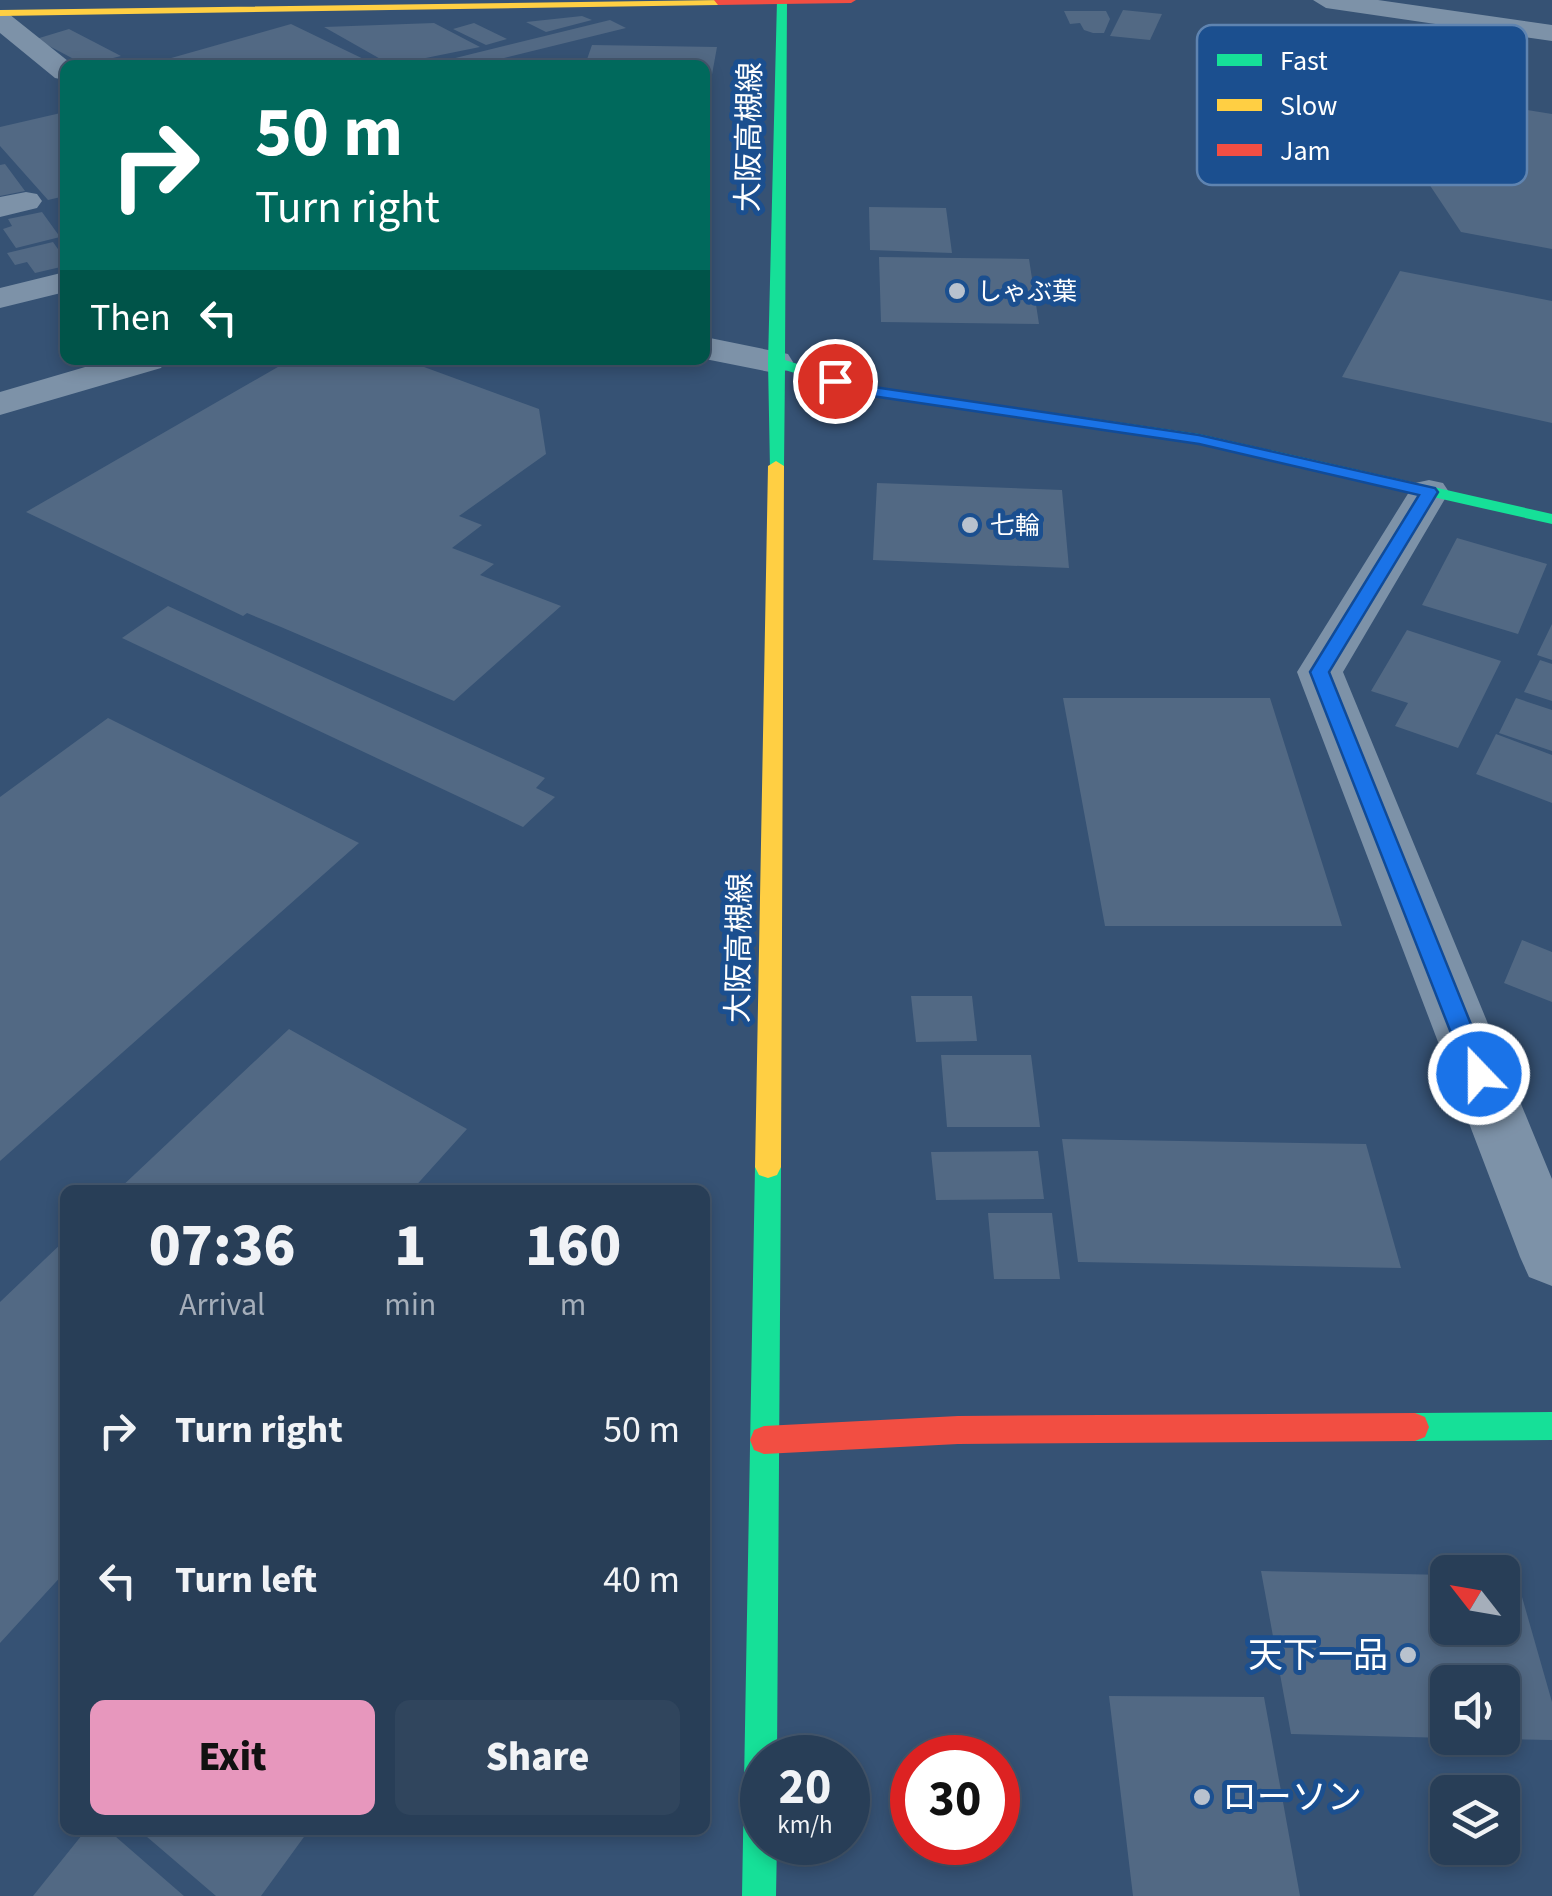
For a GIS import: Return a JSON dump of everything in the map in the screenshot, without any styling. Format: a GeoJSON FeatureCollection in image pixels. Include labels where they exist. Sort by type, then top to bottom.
{"type":"FeatureCollection","features":[{"type":"Feature","properties":{"kind":"street","name":"大阪高槻線"},"geometry":{"type":"LineString","coordinates":[[758,1896],[774,362],[782,0]]}},
{"type":"Feature","properties":{"kind":"street"},"geometry":{"type":"LineString","coordinates":[[0,16],[851,0]]}},
{"type":"Feature","properties":{"kind":"street"},"geometry":{"type":"LineString","coordinates":[[1326,0],[1497,25]]}},
{"type":"Feature","properties":{"kind":"street"},"geometry":{"type":"LineString","coordinates":[[0,16],[60,68]]}},
{"type":"Feature","properties":{"kind":"street"},"geometry":{"type":"LineString","coordinates":[[1527,29],[1552,33]]}},
{"type":"Feature","properties":{"kind":"street"},"geometry":{"type":"LineString","coordinates":[[0,298],[60,283]]}},
{"type":"Feature","properties":{"kind":"street"},"geometry":{"type":"LineString","coordinates":[[710,349],[774,362],[865,390],[1199,440],[1552,520]]}},
{"type":"Feature","properties":{"kind":"street"},"geometry":{"type":"LineString","coordinates":[[0,404],[131,365]]}},
{"type":"Feature","properties":{"kind":"street"},"geometry":{"type":"LineString","coordinates":[[1430,492],[1320,672],[1552,1257]]}},
{"type":"Feature","properties":{"kind":"street"},"geometry":{"type":"LineString","coordinates":[[764,1440],[958,1430],[1552,1426]]}},
{"type":"Feature","properties":{"kind":"building"},"geometry":{"type":"Polygon","coordinates":[[[1123,10],[1162,14],[1150,40],[1110,36],[1123,10]]]}},
{"type":"Feature","properties":{"kind":"building"},"geometry":{"type":"Polygon","coordinates":[[[1064,11],[1106,11],[1110,19],[1104,33],[1093,33],[1084,30],[1080,23],[1070,24],[1064,11]]]}},
{"type":"Feature","properties":{"kind":"building"},"geometry":{"type":"Polygon","coordinates":[[[582,16],[592,20],[546,32],[526,22],[582,16]]]}},
{"type":"Feature","properties":{"kind":"building"},"geometry":{"type":"Polygon","coordinates":[[[610,20],[626,28],[496,60],[447,60],[610,20]]]}},
{"type":"Feature","properties":{"kind":"building"},"geometry":{"type":"Polygon","coordinates":[[[434,23],[480,47],[416,60],[382,60],[324,27],[434,23]]]}},
{"type":"Feature","properties":{"kind":"building"},"geometry":{"type":"Polygon","coordinates":[[[474,23],[507,39],[486,45],[453,29],[474,23]]]}},
{"type":"Feature","properties":{"kind":"building"},"geometry":{"type":"Polygon","coordinates":[[[291,24],[366,60],[164,60],[291,24]]]}},
{"type":"Feature","properties":{"kind":"building"},"geometry":{"type":"Polygon","coordinates":[[[69,29],[121,56],[76,60],[36,39],[69,29]]]}},
{"type":"Feature","properties":{"kind":"building"},"geometry":{"type":"Polygon","coordinates":[[[592,45],[717,47],[710,86],[710,60],[587,60],[592,45]]]}},
{"type":"Feature","properties":{"kind":"building"},"geometry":{"type":"Polygon","coordinates":[[[1527,110],[1552,114],[1552,249],[1461,232],[1430,185],[1527,185],[1527,110]]]}},
{"type":"Feature","properties":{"kind":"building"},"geometry":{"type":"Polygon","coordinates":[[[60,113],[60,197],[48,200],[0,146],[0,127],[60,113]]]}},
{"type":"Feature","properties":{"kind":"building"},"geometry":{"type":"Polygon","coordinates":[[[5,164],[25,191],[0,196],[0,165],[5,164]]]}},
{"type":"Feature","properties":{"kind":"building"},"geometry":{"type":"Polygon","coordinates":[[[869,207],[946,208],[952,253],[870,250],[869,207]]]}},
{"type":"Feature","properties":{"kind":"building"},"geometry":{"type":"Polygon","coordinates":[[[42,212],[60,237],[16,248],[3,229],[12,226],[8,219],[42,212]]]}},
{"type":"Feature","properties":{"kind":"building"},"geometry":{"type":"Polygon","coordinates":[[[53,242],[60,252],[60,267],[35,273],[27,262],[15,265],[7,253],[53,242]]]}},
{"type":"Feature","properties":{"kind":"building","name":"しゃぶ葉"},"geometry":{"type":"Polygon","coordinates":[[[879,257],[1029,259],[1039,324],[881,322],[879,257]]]}},
{"type":"Feature","properties":{"kind":"building"},"geometry":{"type":"Polygon","coordinates":[[[1400,271],[1552,301],[1552,423],[1342,377],[1400,271]]]}},
{"type":"Feature","properties":{"kind":"building"},"geometry":{"type":"Polygon","coordinates":[[[281,365],[419,365],[539,409],[546,454],[459,516],[482,525],[452,548],[494,564],[480,575],[561,606],[454,701],[247,613],[243,616],[26,512],[281,365]]]}},
{"type":"Feature","properties":{"kind":"building","name":"七輪"},"geometry":{"type":"Polygon","coordinates":[[[877,483],[1062,490],[1069,568],[873,560],[877,483]]]}},
{"type":"Feature","properties":{"kind":"building"},"geometry":{"type":"Polygon","coordinates":[[[1457,538],[1547,564],[1518,634],[1422,605],[1457,538]]]}},
{"type":"Feature","properties":{"kind":"building"},"geometry":{"type":"Polygon","coordinates":[[[168,606],[545,778],[536,788],[555,797],[523,827],[122,638],[168,606]]]}},
{"type":"Feature","properties":{"kind":"building"},"geometry":{"type":"Polygon","coordinates":[[[1552,624],[1552,660],[1537,655],[1552,624]]]}},
{"type":"Feature","properties":{"kind":"building"},"geometry":{"type":"Polygon","coordinates":[[[1407,630],[1501,661],[1458,748],[1395,726],[1408,703],[1371,691],[1407,630]]]}},
{"type":"Feature","properties":{"kind":"building"},"geometry":{"type":"Polygon","coordinates":[[[1540,660],[1552,664],[1552,701],[1524,692],[1540,660]]]}},
{"type":"Feature","properties":{"kind":"building"},"geometry":{"type":"Polygon","coordinates":[[[1063,698],[1270,698],[1342,926],[1105,926],[1063,698]]]}},
{"type":"Feature","properties":{"kind":"building"},"geometry":{"type":"Polygon","coordinates":[[[1516,698],[1552,710],[1552,751],[1499,733],[1516,698]]]}},
{"type":"Feature","properties":{"kind":"building"},"geometry":{"type":"Polygon","coordinates":[[[108,718],[359,843],[0,1161],[0,797],[108,718]]]}},
{"type":"Feature","properties":{"kind":"building"},"geometry":{"type":"Polygon","coordinates":[[[1496,734],[1552,755],[1552,803],[1476,774],[1496,734]]]}},
{"type":"Feature","properties":{"kind":"building"},"geometry":{"type":"Polygon","coordinates":[[[1522,940],[1552,952],[1552,1002],[1504,983],[1522,940]]]}},
{"type":"Feature","properties":{"kind":"building"},"geometry":{"type":"Polygon","coordinates":[[[911,996],[972,996],[977,1041],[916,1042],[911,996]]]}},
{"type":"Feature","properties":{"kind":"building"},"geometry":{"type":"Polygon","coordinates":[[[289,1029],[467,1129],[417,1185],[123,1185],[289,1029]]]}},
{"type":"Feature","properties":{"kind":"building"},"geometry":{"type":"Polygon","coordinates":[[[941,1055],[1031,1055],[1040,1127],[947,1127],[941,1055]]]}},
{"type":"Feature","properties":{"kind":"building"},"geometry":{"type":"Polygon","coordinates":[[[1062,1139],[1366,1144],[1401,1268],[1078,1262],[1062,1139]]]}},
{"type":"Feature","properties":{"kind":"building"},"geometry":{"type":"Polygon","coordinates":[[[1038,1151],[1044,1199],[936,1200],[931,1152],[1038,1151]]]}},
{"type":"Feature","properties":{"kind":"building"},"geometry":{"type":"Polygon","coordinates":[[[988,1213],[1052,1213],[1060,1279],[994,1279],[988,1213]]]}},
{"type":"Feature","properties":{"kind":"building"},"geometry":{"type":"Polygon","coordinates":[[[60,1245],[60,1577],[0,1643],[0,1302],[60,1245]]]}},
{"type":"Feature","properties":{"kind":"building","name":"天下一品"},"geometry":{"type":"Polygon","coordinates":[[[1261,1571],[1430,1575],[1430,1645],[1520,1645],[1520,1590],[1552,1702],[1552,1740],[1520,1739],[1520,1665],[1430,1665],[1430,1738],[1291,1734],[1261,1571]]]}},
{"type":"Feature","properties":{"kind":"building","name":"ローソン"},"geometry":{"type":"Polygon","coordinates":[[[1109,1696],[1264,1697],[1300,1896],[1133,1896],[1109,1696]]]}},
{"type":"Feature","properties":{"kind":"building"},"geometry":{"type":"Polygon","coordinates":[[[82,1835],[114,1835],[184,1896],[33,1896],[82,1835]]]}},
{"type":"Feature","properties":{"kind":"building"},"geometry":{"type":"Polygon","coordinates":[[[145,1835],[305,1835],[261,1896],[216,1896],[145,1835]]]}},
{"type":"Feature","properties":{"kind":"traffic: fast"},"geometry":{"type":"LineString","coordinates":[[776,466],[782,0]]}},
{"type":"Feature","properties":{"kind":"traffic: fast"},"geometry":{"type":"LineString","coordinates":[[775,362],[865,390],[1199,439],[1552,519]]}},
{"type":"Feature","properties":{"kind":"traffic: fast"},"geometry":{"type":"LineString","coordinates":[[759,1896],[768,1167]]}},
{"type":"Feature","properties":{"kind":"traffic: fast"},"geometry":{"type":"LineString","coordinates":[[1415,1427],[1552,1426]]}},
{"type":"Feature","properties":{"kind":"traffic: slow"},"geometry":{"type":"LineString","coordinates":[[0,13],[718,2]]}},
{"type":"Feature","properties":{"kind":"traffic: slow"},"geometry":{"type":"LineString","coordinates":[[768,1167],[776,466]]}},
{"type":"Feature","properties":{"kind":"traffic: jam"},"geometry":{"type":"LineString","coordinates":[[718,2],[851,0]]}},
{"type":"Feature","properties":{"kind":"traffic: jam"},"geometry":{"type":"LineString","coordinates":[[764,1440],[958,1430],[1415,1427]]}},
{"type":"Feature","properties":{"kind":"place","name":"しゃぶ葉"},"geometry":{"type":"Point","coordinates":[957,291]}},
{"type":"Feature","properties":{"kind":"place","name":"七輪"},"geometry":{"type":"Point","coordinates":[970,525]}},
{"type":"Feature","properties":{"kind":"place","name":"天下一品"},"geometry":{"type":"Point","coordinates":[1408,1655]}},
{"type":"Feature","properties":{"kind":"place","name":"ローソン"},"geometry":{"type":"Point","coordinates":[1202,1797]}},
{"type":"Feature","properties":{"kind":"route"},"geometry":{"type":"LineString","coordinates":[[835,381],[865,390],[1199,440],[1430,492],[1320,672],[1479,1074]]}}]}
